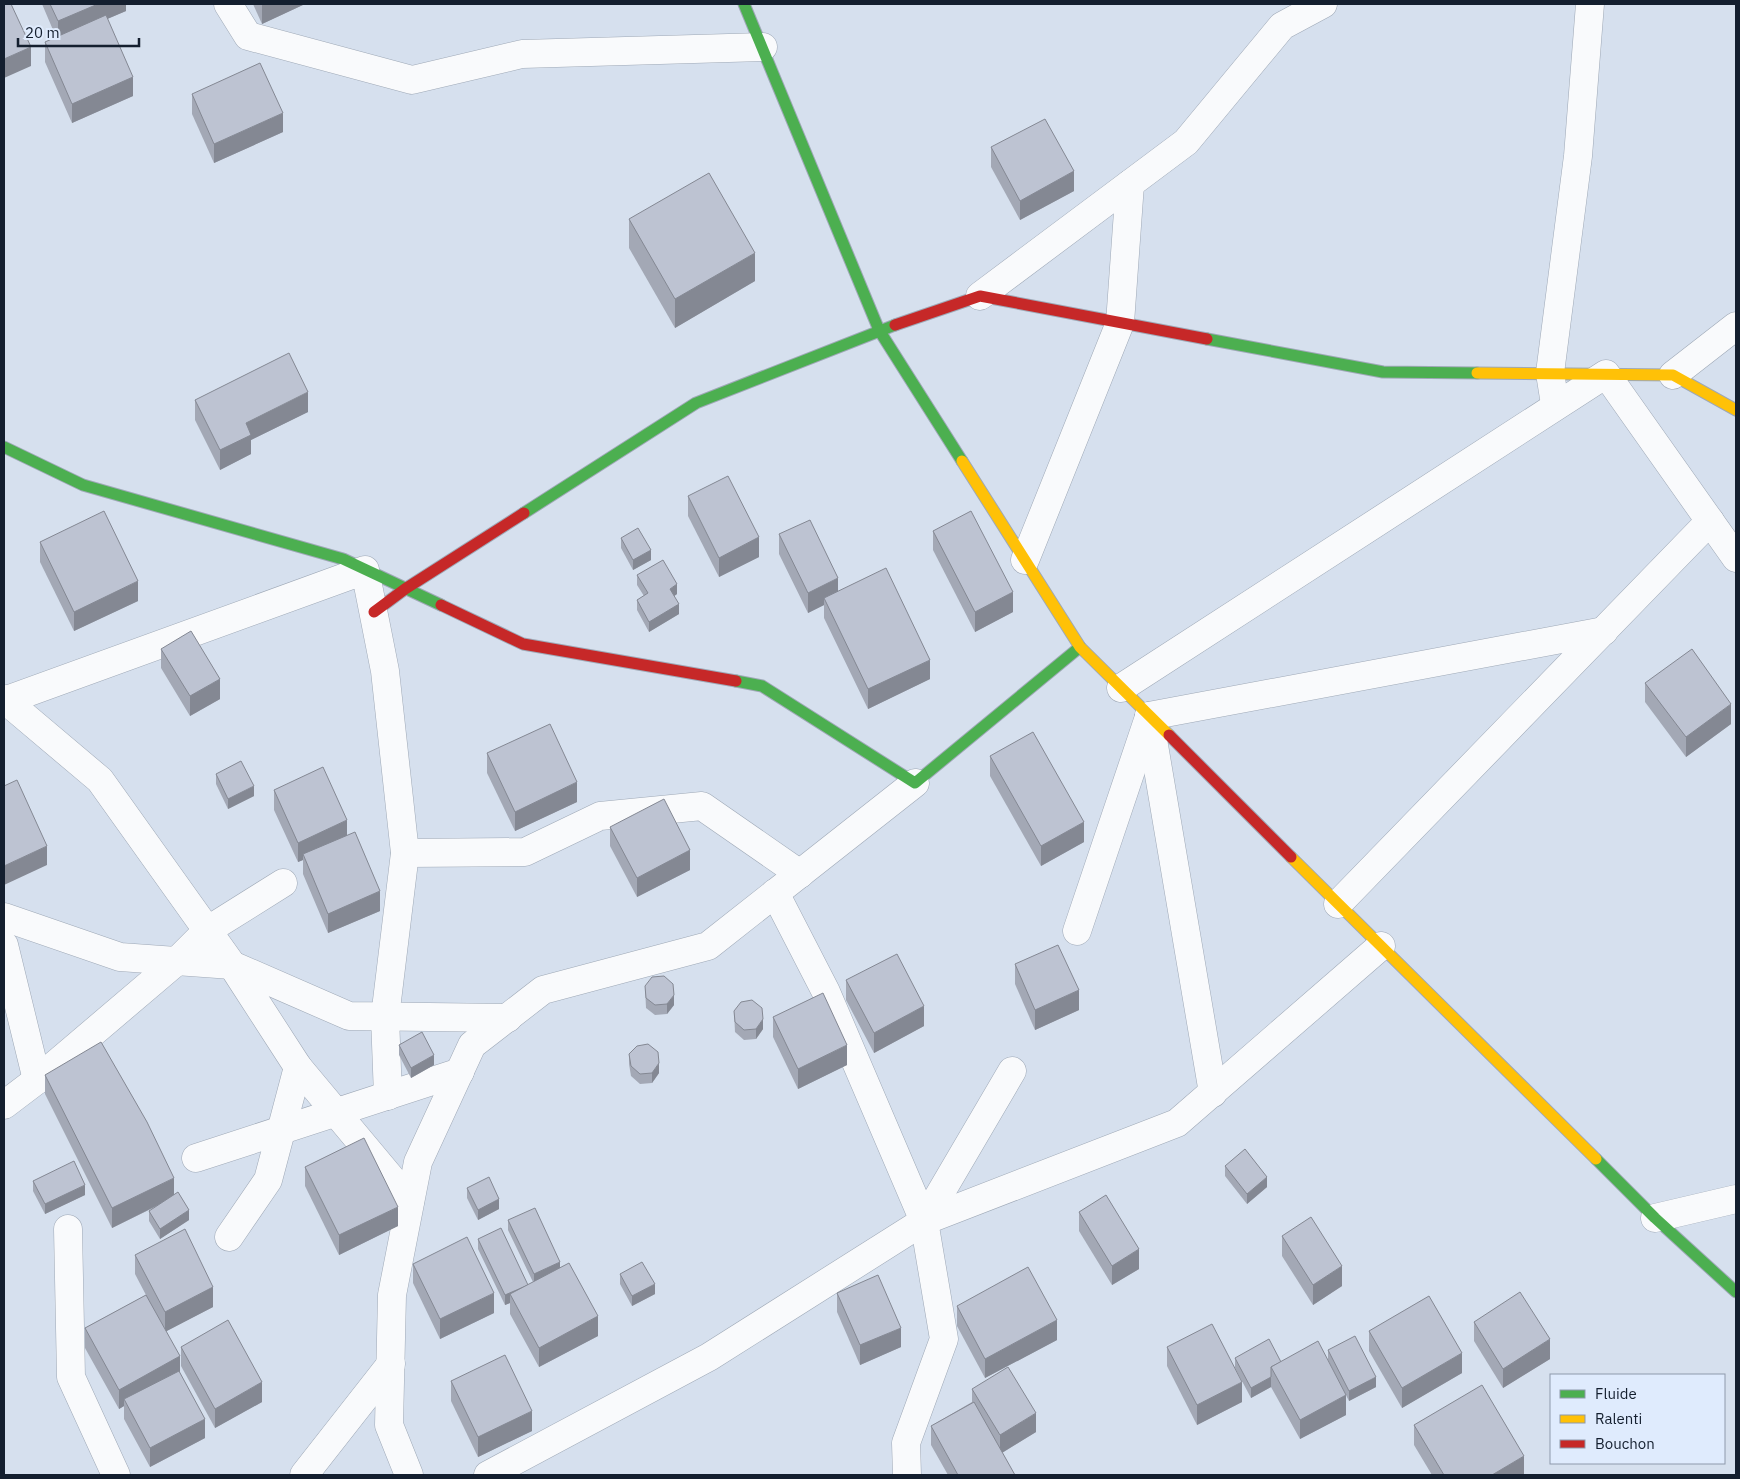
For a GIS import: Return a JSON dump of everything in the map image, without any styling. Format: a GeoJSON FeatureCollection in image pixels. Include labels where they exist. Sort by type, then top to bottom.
{"type":"FeatureCollection","features":[{"type":"Feature","properties":{"kind":"street"},"geometry":{"type":"LineString","coordinates":[[228,4],[248,36],[412,80],[522,54],[763,47]]}},
{"type":"Feature","properties":{"kind":"street"},"geometry":{"type":"LineString","coordinates":[[744,4],[879,330],[1080,648],[1655,1218],[1736,1292]]}},
{"type":"Feature","properties":{"kind":"street"},"geometry":{"type":"LineString","coordinates":[[374,612],[405,588],[696,403],[879,330],[980,296],[1186,142],[1282,26],[1323,4]]}},
{"type":"Feature","properties":{"kind":"street"},"geometry":{"type":"LineString","coordinates":[[1556,407],[1550,373],[1578,156],[1590,4]]}},
{"type":"Feature","properties":{"kind":"street"},"geometry":{"type":"LineString","coordinates":[[1025,560],[1120,323],[1130,184]]}},
{"type":"Feature","properties":{"kind":"street"},"geometry":{"type":"LineString","coordinates":[[980,296],[1383,372],[1673,375],[1736,410]]}},
{"type":"Feature","properties":{"kind":"street"},"geometry":{"type":"LineString","coordinates":[[1673,375],[1736,326]]}},
{"type":"Feature","properties":{"kind":"street"},"geometry":{"type":"LineString","coordinates":[[1121,688],[1606,374]]}},
{"type":"Feature","properties":{"kind":"street"},"geometry":{"type":"LineString","coordinates":[[1606,374],[1736,558]]}},
{"type":"Feature","properties":{"kind":"street"},"geometry":{"type":"LineString","coordinates":[[4,447],[83,485],[343,560],[523,644],[762,686],[915,783]]}},
{"type":"Feature","properties":{"kind":"street"},"geometry":{"type":"LineString","coordinates":[[1338,904],[1710,521]]}},
{"type":"Feature","properties":{"kind":"street"},"geometry":{"type":"LineString","coordinates":[[365,570],[386,671],[405,853],[385,1017],[388,1096]]}},
{"type":"Feature","properties":{"kind":"street"},"geometry":{"type":"LineString","coordinates":[[4,700],[365,570]]}},
{"type":"Feature","properties":{"kind":"street"},"geometry":{"type":"LineString","coordinates":[[1149,716],[1604,631]]}},
{"type":"Feature","properties":{"kind":"street"},"geometry":{"type":"LineString","coordinates":[[409,1475],[389,1426],[392,1294],[418,1162],[472,1045],[543,990],[708,946],[915,783],[1080,648]]}},
{"type":"Feature","properties":{"kind":"street"},"geometry":{"type":"LineString","coordinates":[[4,700],[100,780],[208,930],[298,1067],[410,1201]]}},
{"type":"Feature","properties":{"kind":"street"},"geometry":{"type":"LineString","coordinates":[[1077,931],[1149,716]]}},
{"type":"Feature","properties":{"kind":"street"},"geometry":{"type":"LineString","coordinates":[[1149,716],[1213,1093]]}},
{"type":"Feature","properties":{"kind":"street"},"geometry":{"type":"LineString","coordinates":[[405,853],[525,852],[600,816],[702,806],[800,874]]}},
{"type":"Feature","properties":{"kind":"street"},"geometry":{"type":"LineString","coordinates":[[4,1105],[38,1080],[177,961],[208,930],[283,883]]}},
{"type":"Feature","properties":{"kind":"street"},"geometry":{"type":"LineString","coordinates":[[775,893],[826,992],[924,1221],[944,1339],[906,1443],[907,1475]]}},
{"type":"Feature","properties":{"kind":"street"},"geometry":{"type":"LineString","coordinates":[[4,917],[120,957],[232,965],[348,1016],[508,1018]]}},
{"type":"Feature","properties":{"kind":"street"},"geometry":{"type":"LineString","coordinates":[[4,945],[38,1080]]}},
{"type":"Feature","properties":{"kind":"street"},"geometry":{"type":"LineString","coordinates":[[488,1475],[709,1357],[924,1221],[1177,1123],[1381,946]]}},
{"type":"Feature","properties":{"kind":"street"},"geometry":{"type":"LineString","coordinates":[[229,1237],[268,1180],[298,1067]]}},
{"type":"Feature","properties":{"kind":"street"},"geometry":{"type":"LineString","coordinates":[[196,1158],[460,1072]]}},
{"type":"Feature","properties":{"kind":"street"},"geometry":{"type":"LineString","coordinates":[[924,1221],[1012,1072]]}},
{"type":"Feature","properties":{"kind":"street"},"geometry":{"type":"LineString","coordinates":[[1655,1218],[1736,1199]]}},
{"type":"Feature","properties":{"kind":"street"},"geometry":{"type":"LineString","coordinates":[[68,1230],[71,1378],[116,1475]]}},
{"type":"Feature","properties":{"kind":"street"},"geometry":{"type":"LineString","coordinates":[[304,1475],[391,1364]]}},
{"type":"Feature","properties":{"kind":"building"},"geometry":{"type":"Polygon","coordinates":[[[4,4],[11,4],[31,47],[4,59],[4,4]]]}},
{"type":"Feature","properties":{"kind":"building"},"geometry":{"type":"Polygon","coordinates":[[[50,4],[98,4],[58,21],[50,4]]]}},
{"type":"Feature","properties":{"kind":"building"},"geometry":{"type":"Polygon","coordinates":[[[106,15],[133,77],[72,104],[45,42],[106,15]]]}},
{"type":"Feature","properties":{"kind":"building"},"geometry":{"type":"Polygon","coordinates":[[[260,63],[283,113],[214,144],[192,94],[260,63]]]}},
{"type":"Feature","properties":{"kind":"building"},"geometry":{"type":"Polygon","coordinates":[[[1045,119],[1074,171],[1020,201],[991,147],[1045,119]]]}},
{"type":"Feature","properties":{"kind":"building"},"geometry":{"type":"Polygon","coordinates":[[[709,173],[755,253],[675,299],[629,219],[709,173]]]}},
{"type":"Feature","properties":{"kind":"building"},"geometry":{"type":"Polygon","coordinates":[[[289,353],[308,392],[246,423],[251,435],[220,450],[195,400],[289,353]]]}},
{"type":"Feature","properties":{"kind":"building"},"geometry":{"type":"Polygon","coordinates":[[[728,476],[759,537],[719,558],[688,496],[728,476]]]}},
{"type":"Feature","properties":{"kind":"building"},"geometry":{"type":"Polygon","coordinates":[[[104,511],[138,581],[74,612],[40,542],[104,511]]]}},
{"type":"Feature","properties":{"kind":"building"},"geometry":{"type":"Polygon","coordinates":[[[971,511],[1013,592],[975,612],[933,531],[971,511]]]}},
{"type":"Feature","properties":{"kind":"building"},"geometry":{"type":"Polygon","coordinates":[[[810,520],[838,578],[808,593],[779,534],[810,520]]]}},
{"type":"Feature","properties":{"kind":"building"},"geometry":{"type":"Polygon","coordinates":[[[638,528],[651,550],[633,560],[621,538],[638,528]]]}},
{"type":"Feature","properties":{"kind":"building"},"geometry":{"type":"Polygon","coordinates":[[[663,560],[677,584],[670,589],[679,604],[649,622],[637,600],[648,593],[637,575],[663,560]]]}},
{"type":"Feature","properties":{"kind":"building"},"geometry":{"type":"Polygon","coordinates":[[[886,568],[930,660],[868,689],[824,598],[886,568]]]}},
{"type":"Feature","properties":{"kind":"building"},"geometry":{"type":"Polygon","coordinates":[[[191,631],[220,679],[190,696],[161,649],[191,631]]]}},
{"type":"Feature","properties":{"kind":"building"},"geometry":{"type":"Polygon","coordinates":[[[1692,649],[1731,704],[1686,737],[1645,683],[1692,649]]]}},
{"type":"Feature","properties":{"kind":"building"},"geometry":{"type":"Polygon","coordinates":[[[550,724],[577,782],[515,812],[487,753],[550,724]]]}},
{"type":"Feature","properties":{"kind":"building"},"geometry":{"type":"Polygon","coordinates":[[[1033,732],[1084,822],[1041,846],[990,756],[1033,732]]]}},
{"type":"Feature","properties":{"kind":"building"},"geometry":{"type":"Polygon","coordinates":[[[241,761],[254,786],[228,799],[216,774],[241,761]]]}},
{"type":"Feature","properties":{"kind":"building"},"geometry":{"type":"Polygon","coordinates":[[[323,767],[347,820],[298,843],[274,790],[323,767]]]}},
{"type":"Feature","properties":{"kind":"building"},"geometry":{"type":"Polygon","coordinates":[[[17,780],[47,846],[4,866],[4,786],[17,780]]]}},
{"type":"Feature","properties":{"kind":"building"},"geometry":{"type":"Polygon","coordinates":[[[664,799],[690,850],[637,878],[610,827],[664,799]]]}},
{"type":"Feature","properties":{"kind":"building"},"geometry":{"type":"Polygon","coordinates":[[[355,832],[380,891],[328,914],[303,854],[355,832]]]}},
{"type":"Feature","properties":{"kind":"building"},"geometry":{"type":"Polygon","coordinates":[[[1058,945],[1079,990],[1035,1010],[1015,964],[1058,945]]]}},
{"type":"Feature","properties":{"kind":"building"},"geometry":{"type":"Polygon","coordinates":[[[897,954],[924,1006],[874,1033],[846,980],[897,954]]]}},
{"type":"Feature","properties":{"kind":"building"},"geometry":{"type":"Polygon","coordinates":[[[664,976],[673,984],[674,995],[667,1004],[655,1005],[646,998],[645,986],[652,977],[664,976]]]}},
{"type":"Feature","properties":{"kind":"building"},"geometry":{"type":"Polygon","coordinates":[[[823,993],[847,1045],[798,1069],[773,1017],[823,993]]]}},
{"type":"Feature","properties":{"kind":"building"},"geometry":{"type":"Polygon","coordinates":[[[752,1000],[762,1008],[763,1019],[756,1029],[744,1030],[735,1022],[734,1011],[741,1002],[752,1000]]]}},
{"type":"Feature","properties":{"kind":"building"},"geometry":{"type":"Polygon","coordinates":[[[422,1032],[434,1055],[411,1068],[399,1045],[422,1032]]]}},
{"type":"Feature","properties":{"kind":"building"},"geometry":{"type":"Polygon","coordinates":[[[101,1042],[147,1122],[174,1178],[112,1208],[45,1075],[101,1042]]]}},
{"type":"Feature","properties":{"kind":"building"},"geometry":{"type":"Polygon","coordinates":[[[648,1044],[658,1052],[659,1063],[652,1073],[640,1074],[631,1066],[629,1054],[637,1046],[648,1044]]]}},
{"type":"Feature","properties":{"kind":"building"},"geometry":{"type":"Polygon","coordinates":[[[364,1138],[398,1207],[339,1235],[305,1167],[364,1138]]]}},
{"type":"Feature","properties":{"kind":"building"},"geometry":{"type":"Polygon","coordinates":[[[1245,1149],[1267,1177],[1247,1194],[1225,1166],[1245,1149]]]}},
{"type":"Feature","properties":{"kind":"building"},"geometry":{"type":"Polygon","coordinates":[[[74,1161],[85,1185],[45,1204],[33,1181],[74,1161]]]}},
{"type":"Feature","properties":{"kind":"building"},"geometry":{"type":"Polygon","coordinates":[[[489,1177],[499,1199],[478,1210],[467,1188],[489,1177]]]}},
{"type":"Feature","properties":{"kind":"building"},"geometry":{"type":"Polygon","coordinates":[[[178,1192],[189,1210],[160,1229],[149,1211],[178,1192]]]}},
{"type":"Feature","properties":{"kind":"building"},"geometry":{"type":"Polygon","coordinates":[[[1106,1195],[1139,1249],[1112,1266],[1079,1212],[1106,1195]]]}},
{"type":"Feature","properties":{"kind":"building"},"geometry":{"type":"Polygon","coordinates":[[[535,1208],[560,1262],[534,1274],[508,1220],[535,1208]]]}},
{"type":"Feature","properties":{"kind":"building"},"geometry":{"type":"Polygon","coordinates":[[[1311,1217],[1342,1266],[1313,1285],[1282,1236],[1311,1217]]]}},
{"type":"Feature","properties":{"kind":"building"},"geometry":{"type":"Polygon","coordinates":[[[501,1228],[528,1285],[505,1295],[478,1239],[501,1228]]]}},
{"type":"Feature","properties":{"kind":"building"},"geometry":{"type":"Polygon","coordinates":[[[185,1229],[213,1287],[165,1312],[135,1255],[185,1229]]]}},
{"type":"Feature","properties":{"kind":"building"},"geometry":{"type":"Polygon","coordinates":[[[467,1237],[494,1293],[440,1319],[413,1264],[467,1237]]]}},
{"type":"Feature","properties":{"kind":"building"},"geometry":{"type":"Polygon","coordinates":[[[642,1262],[655,1284],[632,1296],[620,1274],[642,1262]]]}},
{"type":"Feature","properties":{"kind":"building"},"geometry":{"type":"Polygon","coordinates":[[[569,1263],[598,1316],[539,1348],[510,1294],[569,1263]]]}},
{"type":"Feature","properties":{"kind":"building"},"geometry":{"type":"Polygon","coordinates":[[[1028,1267],[1057,1320],[985,1359],[957,1306],[1028,1267]]]}},
{"type":"Feature","properties":{"kind":"building"},"geometry":{"type":"Polygon","coordinates":[[[878,1275],[901,1328],[860,1345],[837,1293],[878,1275]]]}},
{"type":"Feature","properties":{"kind":"building"},"geometry":{"type":"Polygon","coordinates":[[[1520,1292],[1550,1339],[1503,1369],[1474,1322],[1520,1292]]]}},
{"type":"Feature","properties":{"kind":"building"},"geometry":{"type":"Polygon","coordinates":[[[146,1295],[180,1356],[119,1390],[85,1328],[146,1295]]]}},
{"type":"Feature","properties":{"kind":"building"},"geometry":{"type":"Polygon","coordinates":[[[1429,1296],[1462,1353],[1402,1388],[1369,1331],[1429,1296]]]}},
{"type":"Feature","properties":{"kind":"building"},"geometry":{"type":"Polygon","coordinates":[[[228,1320],[262,1382],[215,1409],[181,1347],[228,1320]]]}},
{"type":"Feature","properties":{"kind":"building"},"geometry":{"type":"Polygon","coordinates":[[[1212,1324],[1242,1382],[1197,1405],[1167,1347],[1212,1324]]]}},
{"type":"Feature","properties":{"kind":"building"},"geometry":{"type":"Polygon","coordinates":[[[1355,1336],[1376,1377],[1349,1391],[1328,1350],[1355,1336]]]}},
{"type":"Feature","properties":{"kind":"building"},"geometry":{"type":"Polygon","coordinates":[[[1269,1339],[1281,1362],[1271,1367],[1271,1377],[1251,1388],[1235,1358],[1269,1339]]]}},
{"type":"Feature","properties":{"kind":"building"},"geometry":{"type":"Polygon","coordinates":[[[1318,1341],[1346,1395],[1300,1420],[1271,1367],[1318,1341]]]}},
{"type":"Feature","properties":{"kind":"building"},"geometry":{"type":"Polygon","coordinates":[[[505,1355],[532,1411],[478,1437],[451,1381],[505,1355]]]}},
{"type":"Feature","properties":{"kind":"building"},"geometry":{"type":"Polygon","coordinates":[[[1008,1367],[1036,1413],[1000,1435],[972,1389],[1008,1367]]]}},
{"type":"Feature","properties":{"kind":"building"},"geometry":{"type":"Polygon","coordinates":[[[179,1371],[205,1419],[150,1448],[124,1399],[179,1371]]]}},
{"type":"Feature","properties":{"kind":"building"},"geometry":{"type":"Polygon","coordinates":[[[1482,1385],[1524,1456],[1492,1475],[1444,1475],[1414,1425],[1482,1385]]]}},
{"type":"Feature","properties":{"kind":"building"},"geometry":{"type":"Polygon","coordinates":[[[974,1402],[1015,1475],[958,1475],[931,1426],[974,1402]]]}},
{"type":"Feature","properties":{"kind":"traffic: fast"},"geometry":{"type":"LineString","coordinates":[[744,4],[879,330],[962,461]]}},
{"type":"Feature","properties":{"kind":"traffic: fast"},"geometry":{"type":"LineString","coordinates":[[524,513],[696,403],[895,325]]}},
{"type":"Feature","properties":{"kind":"traffic: fast"},"geometry":{"type":"LineString","coordinates":[[1207,339],[1383,372],[1477,373]]}},
{"type":"Feature","properties":{"kind":"traffic: fast"},"geometry":{"type":"LineString","coordinates":[[4,447],[83,485],[343,559],[441,605]]}},
{"type":"Feature","properties":{"kind":"traffic: fast"},"geometry":{"type":"LineString","coordinates":[[736,681],[762,686],[915,783],[1080,647]]}},
{"type":"Feature","properties":{"kind":"traffic: fast"},"geometry":{"type":"LineString","coordinates":[[1596,1159],[1655,1218],[1736,1292]]}},
{"type":"Feature","properties":{"kind":"traffic: slow"},"geometry":{"type":"LineString","coordinates":[[1477,373],[1673,375],[1736,410]]}},
{"type":"Feature","properties":{"kind":"traffic: slow"},"geometry":{"type":"LineString","coordinates":[[962,461],[1080,647],[1169,735]]}},
{"type":"Feature","properties":{"kind":"traffic: slow"},"geometry":{"type":"LineString","coordinates":[[1291,857],[1596,1159]]}},
{"type":"Feature","properties":{"kind":"traffic: jam"},"geometry":{"type":"LineString","coordinates":[[895,325],[980,296],[1207,339]]}},
{"type":"Feature","properties":{"kind":"traffic: jam"},"geometry":{"type":"LineString","coordinates":[[374,612],[405,589],[524,513]]}},
{"type":"Feature","properties":{"kind":"traffic: jam"},"geometry":{"type":"LineString","coordinates":[[441,605],[523,644],[736,681]]}},
{"type":"Feature","properties":{"kind":"traffic: jam"},"geometry":{"type":"LineString","coordinates":[[1169,735],[1291,857]]}}]}
